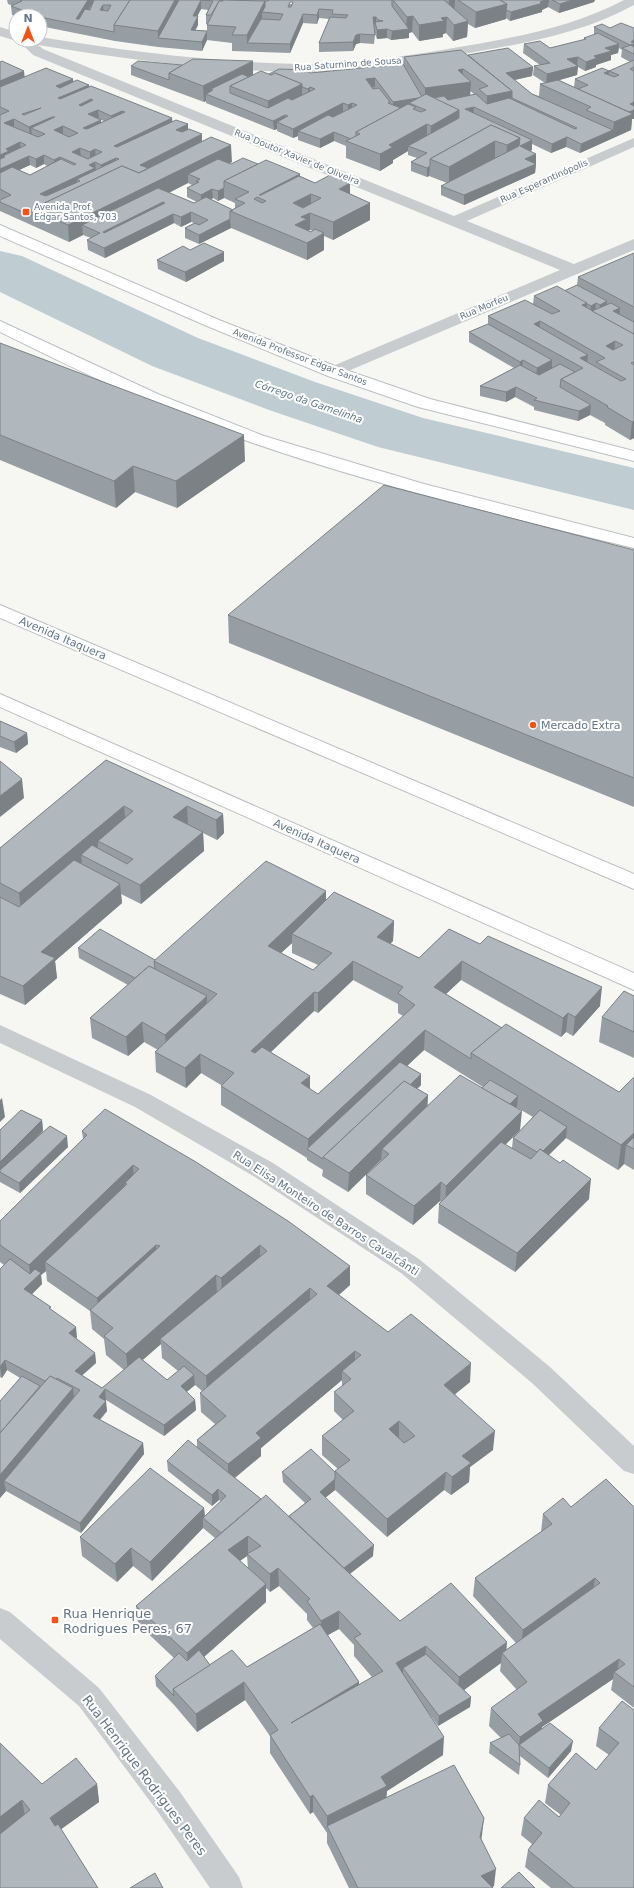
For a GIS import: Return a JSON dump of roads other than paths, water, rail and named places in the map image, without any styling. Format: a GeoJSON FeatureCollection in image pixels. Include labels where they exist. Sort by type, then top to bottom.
{"type":"FeatureCollection","features":[{"type":"Feature","properties":{"kind":"main road","name":"Avenida Professor Edgar Santos"},"geometry":{"type":"LineString","coordinates":[[0,230],[206,320],[334,372],[424,403],[634,456]]}},
{"type":"Feature","properties":{"kind":"main road"},"geometry":{"type":"LineString","coordinates":[[0,326],[78,364],[206,420],[309,456],[467,502],[634,543]]}},
{"type":"Feature","properties":{"kind":"main road","name":"Avenida Itaquera"},"geometry":{"type":"LineString","coordinates":[[0,611],[634,882]]}},
{"type":"Feature","properties":{"kind":"main road","name":"Avenida Itaquera"},"geometry":{"type":"LineString","coordinates":[[0,700],[634,982]]}},
{"type":"Feature","properties":{"kind":"street","name":"Rua Saturnino de Sousa"},"geometry":{"type":"LineString","coordinates":[[48,43],[140,57],[215,63],[299,68],[358,65],[415,59],[526,39],[606,15],[634,0]]}},
{"type":"Feature","properties":{"kind":"street","name":"Rua Doutor Xavier de Oliveira"},"geometry":{"type":"LineString","coordinates":[[33,48],[38,52],[572,269]]}},
{"type":"Feature","properties":{"kind":"street","name":"Rua Esperantinópolis"},"geometry":{"type":"LineString","coordinates":[[454,221],[634,142]]}},
{"type":"Feature","properties":{"kind":"street","name":"Rua Morfeu"},"geometry":{"type":"LineString","coordinates":[[334,372],[572,269],[634,244]]}},
{"type":"Feature","properties":{"kind":"street","name":"Rua Elisa Monteiro de Barros Cavalcânti"},"geometry":{"type":"LineString","coordinates":[[0,1033],[143,1101],[264,1170],[410,1266],[541,1375],[634,1463]]}},
{"type":"Feature","properties":{"kind":"street","name":"Rua Henrique Rodrigues Peres"},"geometry":{"type":"LineString","coordinates":[[0,1621],[89,1697],[169,1802],[228,1888]]}},
{"type":"Feature","properties":{"kind":"waterway","name":"Córrego da Gamelinha"},"geometry":{"type":"LineString","coordinates":[[0,269],[175,352],[292,396],[402,433],[634,489]]}},
{"type":"Feature","properties":{"kind":"place","name":"Avenida Prof. Edgar Santos, 703"},"geometry":{"type":"Point","coordinates":[26,212]}},
{"type":"Feature","properties":{"kind":"place","name":"Mercado Extra"},"geometry":{"type":"Point","coordinates":[533,725]}},
{"type":"Feature","properties":{"kind":"place","name":"Rua Henrique Rodrigues Peres, 67"},"geometry":{"type":"Point","coordinates":[55,1620]}}]}
